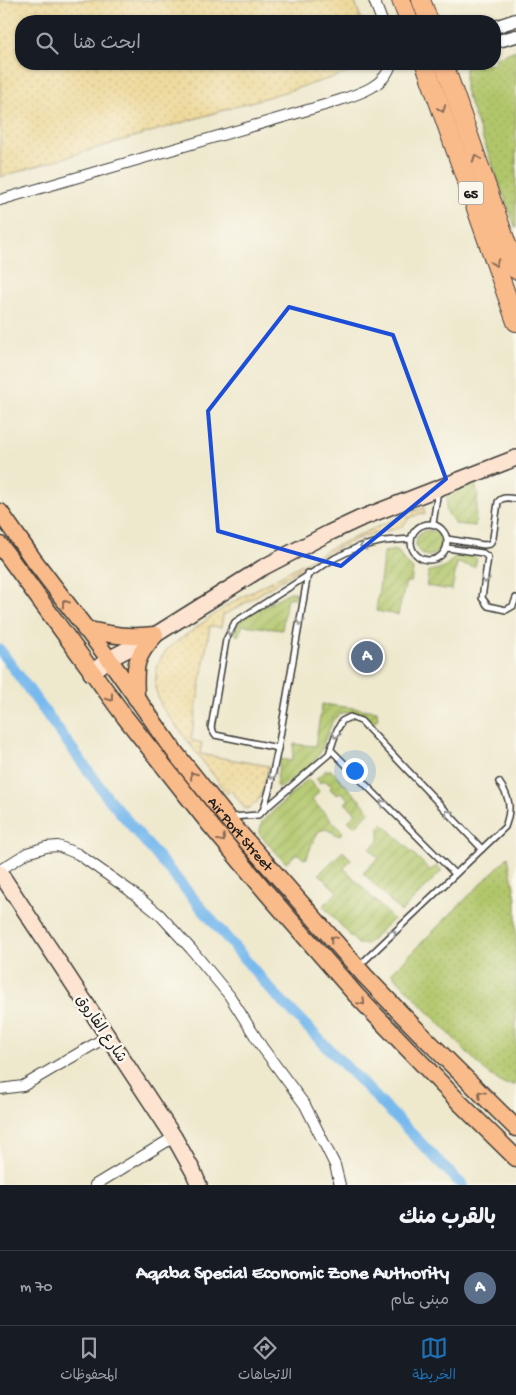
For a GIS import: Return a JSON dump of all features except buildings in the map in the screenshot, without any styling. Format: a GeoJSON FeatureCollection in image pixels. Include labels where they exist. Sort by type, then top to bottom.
{"type":"FeatureCollection","features":[{"type":"Feature","properties":{"kind":"highway"},"geometry":{"type":"LineString","coordinates":[[402,0],[407,15]]}},
{"type":"Feature","properties":{"kind":"highway"},"geometry":{"type":"LineString","coordinates":[[421,0],[427,15]]}},
{"type":"Feature","properties":{"kind":"highway","name":"65"},"geometry":{"type":"LineString","coordinates":[[428,70],[460,136],[516,270]]}},
{"type":"Feature","properties":{"kind":"highway","name":"65"},"geometry":{"type":"LineString","coordinates":[[449,70],[460,136],[516,322]]}},
{"type":"Feature","properties":{"kind":"main road"},"geometry":{"type":"LineString","coordinates":[[91,673],[109,660],[155,635],[262,568],[320,538],[359,519],[438,490],[516,458]]}},
{"type":"Feature","properties":{"kind":"main road","name":"Air Port Street"},"geometry":{"type":"LineString","coordinates":[[0,512],[177,755],[226,816],[358,967],[415,1028],[516,1128]]}},
{"type":"Feature","properties":{"kind":"main road","name":"Air Port Street"},"geometry":{"type":"LineString","coordinates":[[0,545],[91,673],[211,826],[356,995],[516,1158]]}},
{"type":"Feature","properties":{"kind":"main road"},"geometry":{"type":"LineString","coordinates":[[85,630],[121,637],[155,635]]}},
{"type":"Feature","properties":{"kind":"main road"},"geometry":{"type":"LineString","coordinates":[[136,698],[135,673],[137,658],[155,635]]}},
{"type":"Feature","properties":{"kind":"main road","name":"شارع الفاروق"},"geometry":{"type":"LineString","coordinates":[[0,872],[174,1138],[199,1185]]}},
{"type":"Feature","properties":{"kind":"street"},"geometry":{"type":"LineString","coordinates":[[374,0],[380,15]]}},
{"type":"Feature","properties":{"kind":"street"},"geometry":{"type":"LineString","coordinates":[[501,25],[516,20]]}},
{"type":"Feature","properties":{"kind":"street"},"geometry":{"type":"LineString","coordinates":[[501,40],[516,36]]}},
{"type":"Feature","properties":{"kind":"street"},"geometry":{"type":"LineString","coordinates":[[0,200],[337,101],[376,84],[389,70]]}},
{"type":"Feature","properties":{"kind":"street"},"geometry":{"type":"LineString","coordinates":[[0,872],[26,853],[58,846],[78,854],[129,890],[160,915],[229,995],[262,1046],[305,1105],[335,1165],[340,1185]]}},
{"type":"Feature","properties":{"kind":"street"},"geometry":{"type":"LineString","coordinates":[[0,1090],[23,1086],[108,1036]]}},
{"type":"Feature","properties":{"kind":"street"},"geometry":{"type":"LineString","coordinates":[[95,1185],[174,1138]]}},
{"type":"Feature","properties":{"kind":"lane"},"geometry":{"type":"LineString","coordinates":[[433,524],[438,490]]}},
{"type":"Feature","properties":{"kind":"lane"},"geometry":{"type":"LineString","coordinates":[[447,538],[484,546],[490,544],[493,538],[498,502],[506,497],[516,498]]}},
{"type":"Feature","properties":{"kind":"lane"},"geometry":{"type":"LineString","coordinates":[[433,524],[444,530],[447,538],[447,548],[444,553],[434,560],[422,559],[413,552],[411,538],[416,529],[433,524]]}},
{"type":"Feature","properties":{"kind":"lane"},"geometry":{"type":"LineString","coordinates":[[278,748],[215,735],[211,728],[226,640],[235,622],[334,558],[358,547],[384,541],[411,538]]}},
{"type":"Feature","properties":{"kind":"lane"},"geometry":{"type":"LineString","coordinates":[[447,548],[483,553],[488,557],[482,598],[488,606],[506,610],[513,606],[516,598]]}},
{"type":"Feature","properties":{"kind":"lane"},"geometry":{"type":"LineString","coordinates":[[263,810],[278,748],[308,574]]}},
{"type":"Feature","properties":{"kind":"lane"},"geometry":{"type":"LineString","coordinates":[[226,816],[258,815],[329,754],[342,721],[350,717],[361,721],[482,849]]}},
{"type":"Feature","properties":{"kind":"lane"},"geometry":{"type":"LineString","coordinates":[[331,750],[455,874]]}},
{"type":"Feature","properties":{"kind":"lane"},"geometry":{"type":"LineString","coordinates":[[358,967],[505,827],[510,813],[507,794],[499,782]]}},
{"type":"Feature","properties":{"kind":"highlighted area"},"geometry":{"type":"Polygon","coordinates":[[[289,307],[393,335],[446,479],[341,566],[218,531],[208,411],[289,307]]]}},
{"type":"Feature","properties":{"kind":"sand"},"geometry":{"type":"Polygon","coordinates":[[[0,0],[354,0],[360,15],[15,15],[15,70],[358,70],[0,177],[0,0]]]}},
{"type":"Feature","properties":{"kind":"sand"},"geometry":{"type":"Polygon","coordinates":[[[424,508],[425,515],[421,513],[409,518],[402,527],[361,537],[315,559],[223,615],[221,627],[210,626],[191,740],[202,743],[200,754],[269,766],[259,798],[251,807],[245,809],[232,791],[227,793],[161,706],[155,688],[157,664],[168,648],[226,606],[331,548],[408,513],[424,508]]]}},
{"type":"Feature","properties":{"kind":"green space"},"geometry":{"type":"Polygon","coordinates":[[[516,50],[516,229],[465,90],[465,70],[501,70],[501,56],[516,50]]]}},
{"type":"Feature","properties":{"kind":"green space"},"geometry":{"type":"Polygon","coordinates":[[[475,483],[478,494],[475,526],[455,524],[446,511],[447,492],[457,486],[475,483]]]}},
{"type":"Feature","properties":{"kind":"green space"},"geometry":{"type":"Polygon","coordinates":[[[429,530],[438,534],[442,543],[438,552],[429,556],[420,552],[416,543],[420,534],[429,530]]]}},
{"type":"Feature","properties":{"kind":"green space"},"geometry":{"type":"Polygon","coordinates":[[[398,550],[404,561],[413,569],[411,582],[406,582],[398,615],[376,611],[384,552],[398,550]]]}},
{"type":"Feature","properties":{"kind":"green space"},"geometry":{"type":"Polygon","coordinates":[[[457,554],[474,556],[477,559],[475,567],[457,563],[452,590],[426,586],[429,571],[445,566],[457,554]]]}},
{"type":"Feature","properties":{"kind":"green space"},"geometry":{"type":"Polygon","coordinates":[[[290,592],[296,592],[296,598],[287,598],[282,630],[243,625],[238,636],[233,632],[243,617],[290,592]]]}},
{"type":"Feature","properties":{"kind":"green space"},"geometry":{"type":"Polygon","coordinates":[[[322,704],[377,711],[378,718],[375,722],[371,722],[357,712],[341,713],[333,720],[320,753],[313,763],[279,789],[276,785],[280,759],[292,761],[294,744],[315,746],[322,704]]]}},
{"type":"Feature","properties":{"kind":"green space"},"geometry":{"type":"Polygon","coordinates":[[[326,770],[331,770],[370,811],[355,827],[348,821],[356,813],[345,803],[349,800],[341,792],[337,795],[330,789],[332,786],[324,780],[320,783],[316,779],[326,770]]]}},
{"type":"Feature","properties":{"kind":"green space"},"geometry":{"type":"Polygon","coordinates":[[[308,779],[319,791],[312,800],[343,832],[339,836],[326,829],[319,831],[312,843],[307,858],[304,859],[297,853],[286,863],[259,834],[262,821],[308,779]]]}},
{"type":"Feature","properties":{"kind":"green space"},"geometry":{"type":"Polygon","coordinates":[[[383,823],[430,870],[437,866],[441,869],[441,872],[401,912],[363,873],[378,858],[370,849],[379,840],[379,827],[383,823]]]}},
{"type":"Feature","properties":{"kind":"green space"},"geometry":{"type":"Polygon","coordinates":[[[343,851],[351,859],[344,868],[393,919],[367,944],[358,944],[323,906],[337,892],[319,874],[343,851]]]}},
{"type":"Feature","properties":{"kind":"green space"},"geometry":{"type":"Polygon","coordinates":[[[508,857],[516,899],[516,1085],[503,1084],[484,1070],[391,973],[508,857]]]}},
{"type":"Feature","properties":{"kind":"waterway"},"geometry":{"type":"LineString","coordinates":[[0,650],[108,798],[271,990],[462,1185]]}},
{"type":"Feature","properties":{"kind":"place","name":"Aqaba Special Economic Zone Authority"},"geometry":{"type":"Point","coordinates":[367,657]}}]}
